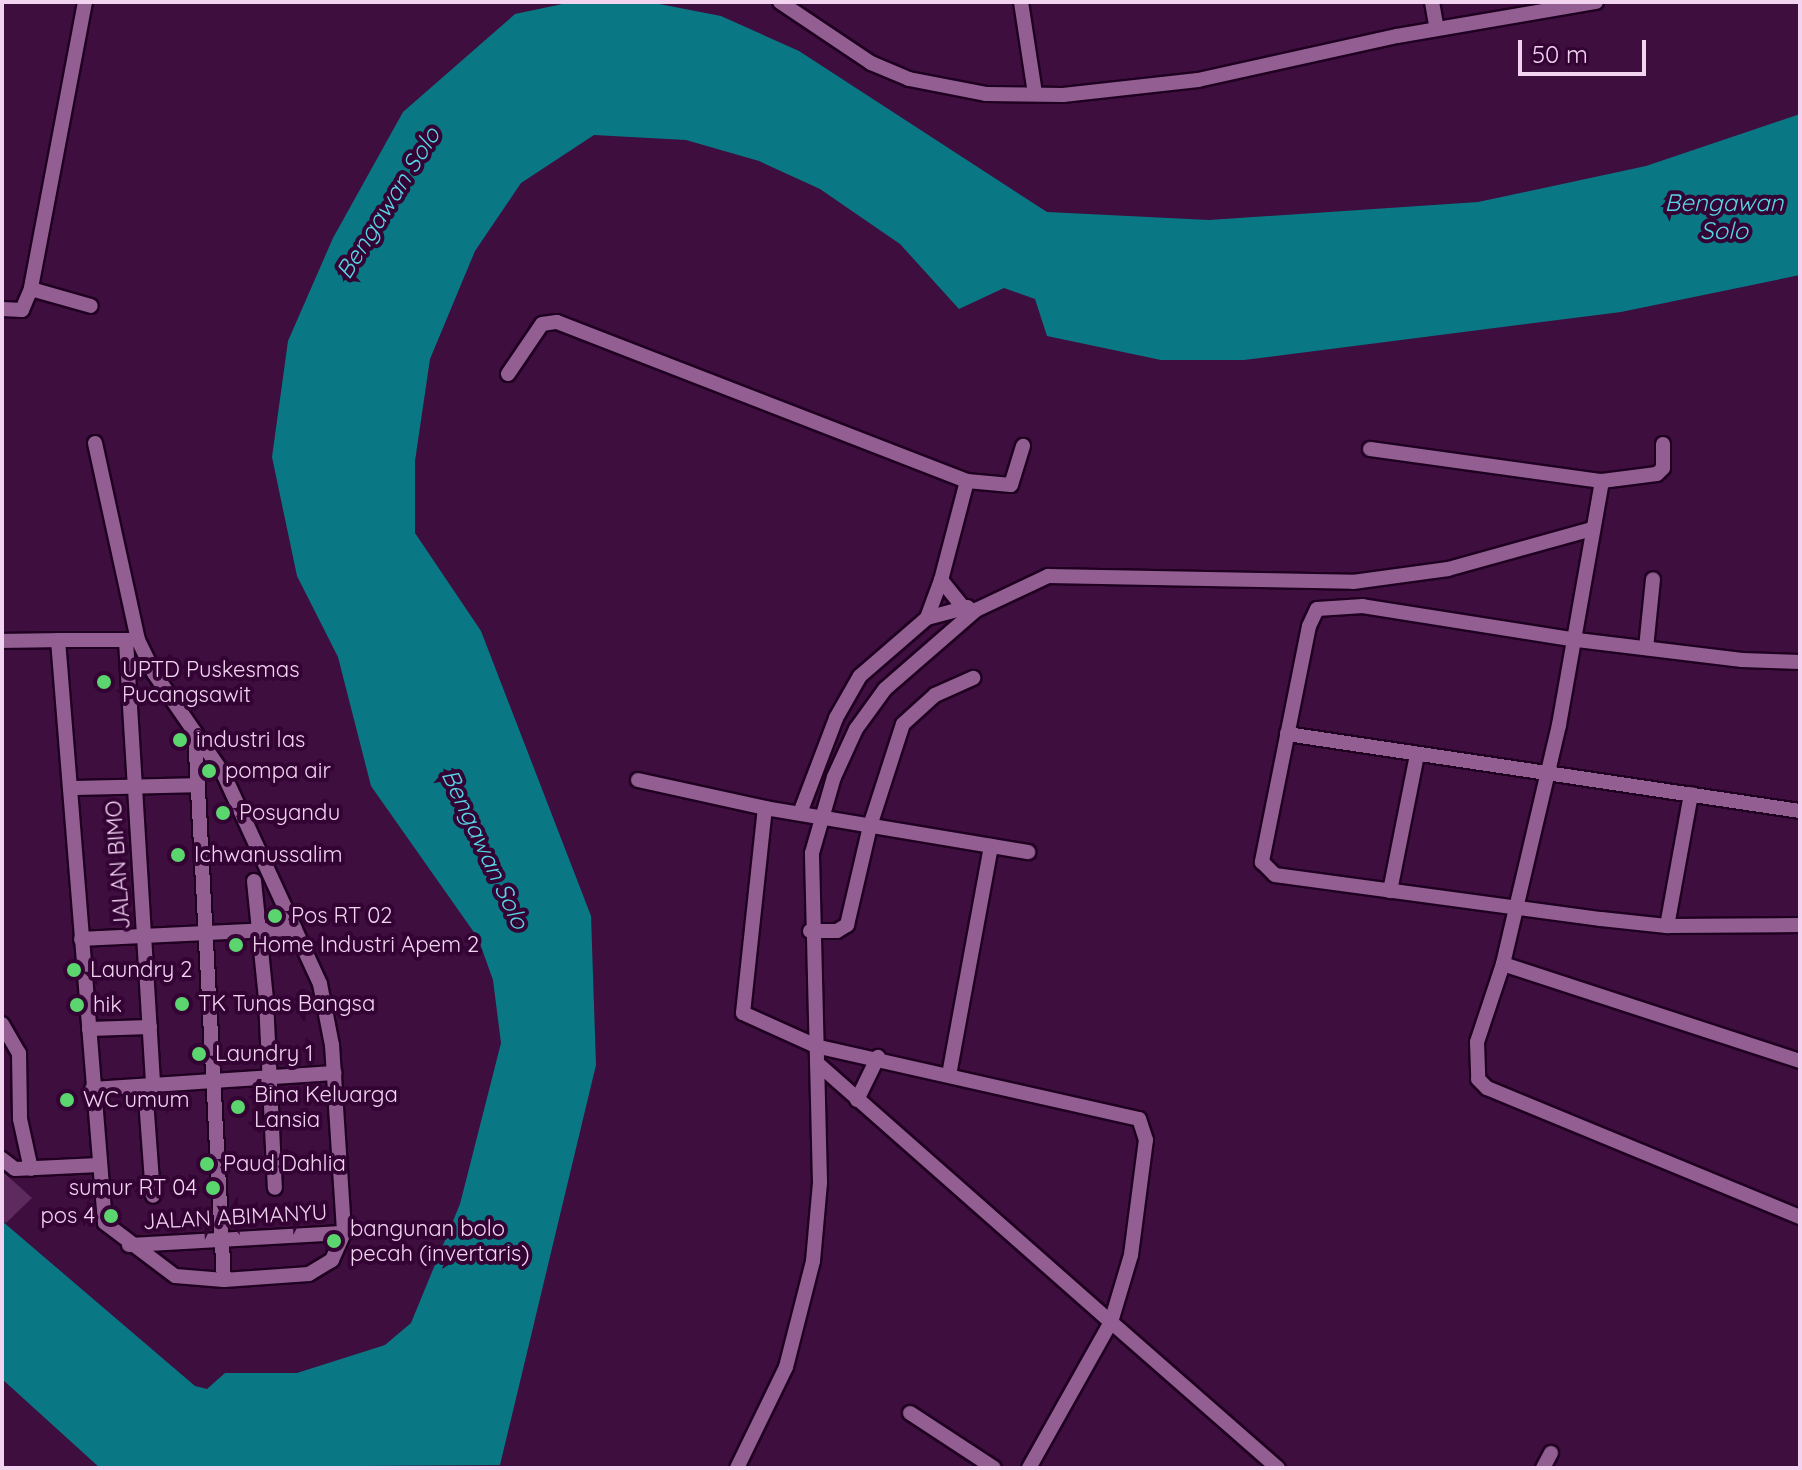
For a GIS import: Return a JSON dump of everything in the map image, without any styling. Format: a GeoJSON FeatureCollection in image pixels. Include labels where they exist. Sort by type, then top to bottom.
{"type":"FeatureCollection","features":[{"type":"Feature","properties":{"kind":"street"},"geometry":{"type":"LineString","coordinates":[[2,309],[22,310],[31,289],[85,2]]}},
{"type":"Feature","properties":{"kind":"street"},"geometry":{"type":"LineString","coordinates":[[780,2],[892,73],[986,94],[1035,94],[1188,82],[1437,29],[1596,2]]}},
{"type":"Feature","properties":{"kind":"street"},"geometry":{"type":"LineString","coordinates":[[1021,2],[1035,94]]}},
{"type":"Feature","properties":{"kind":"street"},"geometry":{"type":"LineString","coordinates":[[1432,2],[1437,29]]}},
{"type":"Feature","properties":{"kind":"street"},"geometry":{"type":"LineString","coordinates":[[31,289],[91,306]]}},
{"type":"Feature","properties":{"kind":"street"},"geometry":{"type":"LineString","coordinates":[[508,374],[542,324],[557,322],[967,481],[1011,485],[1023,446]]}},
{"type":"Feature","properties":{"kind":"street"},"geometry":{"type":"LineString","coordinates":[[58,640],[105,1223],[129,1245],[175,1276],[224,1280],[309,1274],[332,1260],[341,1249],[344,1233],[334,1073],[320,984],[224,775],[132,641],[95,443]]}},
{"type":"Feature","properties":{"kind":"street"},"geometry":{"type":"LineString","coordinates":[[1370,449],[1602,481],[1657,474],[1663,468],[1663,444]]}},
{"type":"Feature","properties":{"kind":"street"},"geometry":{"type":"LineString","coordinates":[[927,618],[941,580],[967,481]]}},
{"type":"Feature","properties":{"kind":"street"},"geometry":{"type":"LineString","coordinates":[[1602,481],[1592,529],[1577,640],[1503,964],[1475,1054],[1476,1073],[1487,1088],[1800,1217]]}},
{"type":"Feature","properties":{"kind":"street"},"geometry":{"type":"LineString","coordinates":[[800,813],[836,718],[860,676],[927,618],[970,608],[1027,581],[1048,576],[1353,582],[1448,569],[1592,529]]}},
{"type":"Feature","properties":{"kind":"street"},"geometry":{"type":"LineString","coordinates":[[1646,648],[1653,579]]}},
{"type":"Feature","properties":{"kind":"street"},"geometry":{"type":"LineString","coordinates":[[941,580],[970,608]]}},
{"type":"Feature","properties":{"kind":"street"},"geometry":{"type":"LineString","coordinates":[[1353,582],[1363,606]]}},
{"type":"Feature","properties":{"kind":"street"},"geometry":{"type":"LineString","coordinates":[[1800,662],[1577,640],[1363,606],[1314,612],[1262,862],[1265,871],[1390,891],[1667,926],[1800,925]]}},
{"type":"Feature","properties":{"kind":"street"},"geometry":{"type":"LineString","coordinates":[[737,1468],[786,1367],[808,1292],[820,1183],[810,931],[812,853],[821,816],[856,729],[885,689],[970,608]]}},
{"type":"Feature","properties":{"kind":"street"},"geometry":{"type":"LineString","coordinates":[[2,641],[132,641]]}},
{"type":"Feature","properties":{"kind":"street","name":"JALAN BIMO"},"geometry":{"type":"LineString","coordinates":[[132,641],[134,787],[150,1027],[153,1196]]}},
{"type":"Feature","properties":{"kind":"street"},"geometry":{"type":"LineString","coordinates":[[885,689],[886,652]]}},
{"type":"Feature","properties":{"kind":"street"},"geometry":{"type":"LineString","coordinates":[[810,931],[837,931],[847,925],[870,826],[903,724],[935,695],[973,678]]}},
{"type":"Feature","properties":{"kind":"street"},"geometry":{"type":"LineString","coordinates":[[195,729],[224,1280]]}},
{"type":"Feature","properties":{"kind":"street"},"geometry":{"type":"LineString","coordinates":[[1287,734],[1800,811]]}},
{"type":"Feature","properties":{"kind":"street"},"geometry":{"type":"LineString","coordinates":[[1390,891],[1417,755]]}},
{"type":"Feature","properties":{"kind":"street"},"geometry":{"type":"LineString","coordinates":[[638,780],[765,808],[1028,852]]}},
{"type":"Feature","properties":{"kind":"street"},"geometry":{"type":"LineString","coordinates":[[70,788],[198,785]]}},
{"type":"Feature","properties":{"kind":"street"},"geometry":{"type":"LineString","coordinates":[[1667,926],[1691,794]]}},
{"type":"Feature","properties":{"kind":"street"},"geometry":{"type":"LineString","coordinates":[[765,808],[743,1013],[816,1046],[1131,1113],[1142,1124],[1146,1140],[1131,1255],[1111,1322],[1029,1468]]}},
{"type":"Feature","properties":{"kind":"street"},"geometry":{"type":"LineString","coordinates":[[949,1075],[991,846]]}},
{"type":"Feature","properties":{"kind":"street"},"geometry":{"type":"LineString","coordinates":[[254,881],[261,930],[271,1076],[275,1188]]}},
{"type":"Feature","properties":{"kind":"street"},"geometry":{"type":"LineString","coordinates":[[81,939],[295,929]]}},
{"type":"Feature","properties":{"kind":"street"},"geometry":{"type":"LineString","coordinates":[[1503,964],[1800,1061]]}},
{"type":"Feature","properties":{"kind":"street"},"geometry":{"type":"LineString","coordinates":[[2,1024],[19,1053],[20,1119],[31,1169]]}},
{"type":"Feature","properties":{"kind":"street"},"geometry":{"type":"LineString","coordinates":[[89,1029],[150,1027]]}},
{"type":"Feature","properties":{"kind":"street"},"geometry":{"type":"LineString","coordinates":[[857,1100],[878,1057]]}},
{"type":"Feature","properties":{"kind":"street"},"geometry":{"type":"LineString","coordinates":[[817,1063],[1278,1468]]}},
{"type":"Feature","properties":{"kind":"street"},"geometry":{"type":"LineString","coordinates":[[92,1089],[334,1073]]}},
{"type":"Feature","properties":{"kind":"street"},"geometry":{"type":"LineString","coordinates":[[2,1159],[15,1169],[99,1165]]}},
{"type":"Feature","properties":{"kind":"street","name":"JALAN ABIMANYU"},"geometry":{"type":"LineString","coordinates":[[129,1245],[344,1233]]}},
{"type":"Feature","properties":{"kind":"street"},"geometry":{"type":"LineString","coordinates":[[910,1413],[994,1468]]}},
{"type":"Feature","properties":{"kind":"street"},"geometry":{"type":"LineString","coordinates":[[1543,1468],[1551,1453]]}},
{"type":"Feature","properties":{"kind":"shaded area"},"geometry":{"type":"Polygon","coordinates":[[[2,1171],[32,1198],[6,1223],[2,1221],[2,1171]]]}},
{"type":"Feature","properties":{"kind":"water","name":"Bengawan Solo"},"geometry":{"type":"Polygon","coordinates":[[[572,2],[649,2],[721,16],[799,51],[1047,212],[1209,220],[1478,202],[1646,166],[1800,114],[1800,275],[1621,312],[1244,360],[1161,360],[1047,336],[1035,299],[1004,288],[959,309],[900,244],[820,189],[759,161],[686,140],[594,135],[521,183],[475,251],[430,359],[415,461],[415,533],[481,631],[591,916],[596,1065],[500,1465],[100,1468],[2,1379],[2,1221],[195,1386],[207,1389],[225,1373],[297,1373],[385,1345],[411,1323],[460,1204],[501,1043],[493,980],[478,938],[371,786],[338,657],[297,576],[272,457],[288,341],[333,238],[403,112],[515,14],[572,2]]]}},
{"type":"Feature","properties":{"kind":"place","name":"UPTD Puskesmas Pucangsawit"},"geometry":{"type":"Point","coordinates":[104,682]}},
{"type":"Feature","properties":{"kind":"place","name":"industri las"},"geometry":{"type":"Point","coordinates":[180,740]}},
{"type":"Feature","properties":{"kind":"place","name":"pompa air"},"geometry":{"type":"Point","coordinates":[209,771]}},
{"type":"Feature","properties":{"kind":"place","name":"Posyandu"},"geometry":{"type":"Point","coordinates":[223,813]}},
{"type":"Feature","properties":{"kind":"place","name":"Ichwanussalim"},"geometry":{"type":"Point","coordinates":[178,855]}},
{"type":"Feature","properties":{"kind":"place","name":"Pos RT 02"},"geometry":{"type":"Point","coordinates":[275,916]}},
{"type":"Feature","properties":{"kind":"place","name":"Home Industri Apem 2"},"geometry":{"type":"Point","coordinates":[236,945]}},
{"type":"Feature","properties":{"kind":"place","name":"Laundry 2"},"geometry":{"type":"Point","coordinates":[74,970]}},
{"type":"Feature","properties":{"kind":"place","name":"TK Tunas Bangsa"},"geometry":{"type":"Point","coordinates":[182,1004]}},
{"type":"Feature","properties":{"kind":"place","name":"hik"},"geometry":{"type":"Point","coordinates":[77,1005]}},
{"type":"Feature","properties":{"kind":"place","name":"Laundry 1"},"geometry":{"type":"Point","coordinates":[199,1054]}},
{"type":"Feature","properties":{"kind":"place","name":"WC umum"},"geometry":{"type":"Point","coordinates":[67,1100]}},
{"type":"Feature","properties":{"kind":"place","name":"Bina Keluarga Lansia"},"geometry":{"type":"Point","coordinates":[238,1107]}},
{"type":"Feature","properties":{"kind":"place","name":"Paud Dahlia"},"geometry":{"type":"Point","coordinates":[207,1164]}},
{"type":"Feature","properties":{"kind":"place","name":"sumur RT 04"},"geometry":{"type":"Point","coordinates":[213,1188]}},
{"type":"Feature","properties":{"kind":"place","name":"pos 4"},"geometry":{"type":"Point","coordinates":[111,1216]}},
{"type":"Feature","properties":{"kind":"place","name":"bangunan bolo pecah (invertaris)"},"geometry":{"type":"Point","coordinates":[334,1241]}}]}
